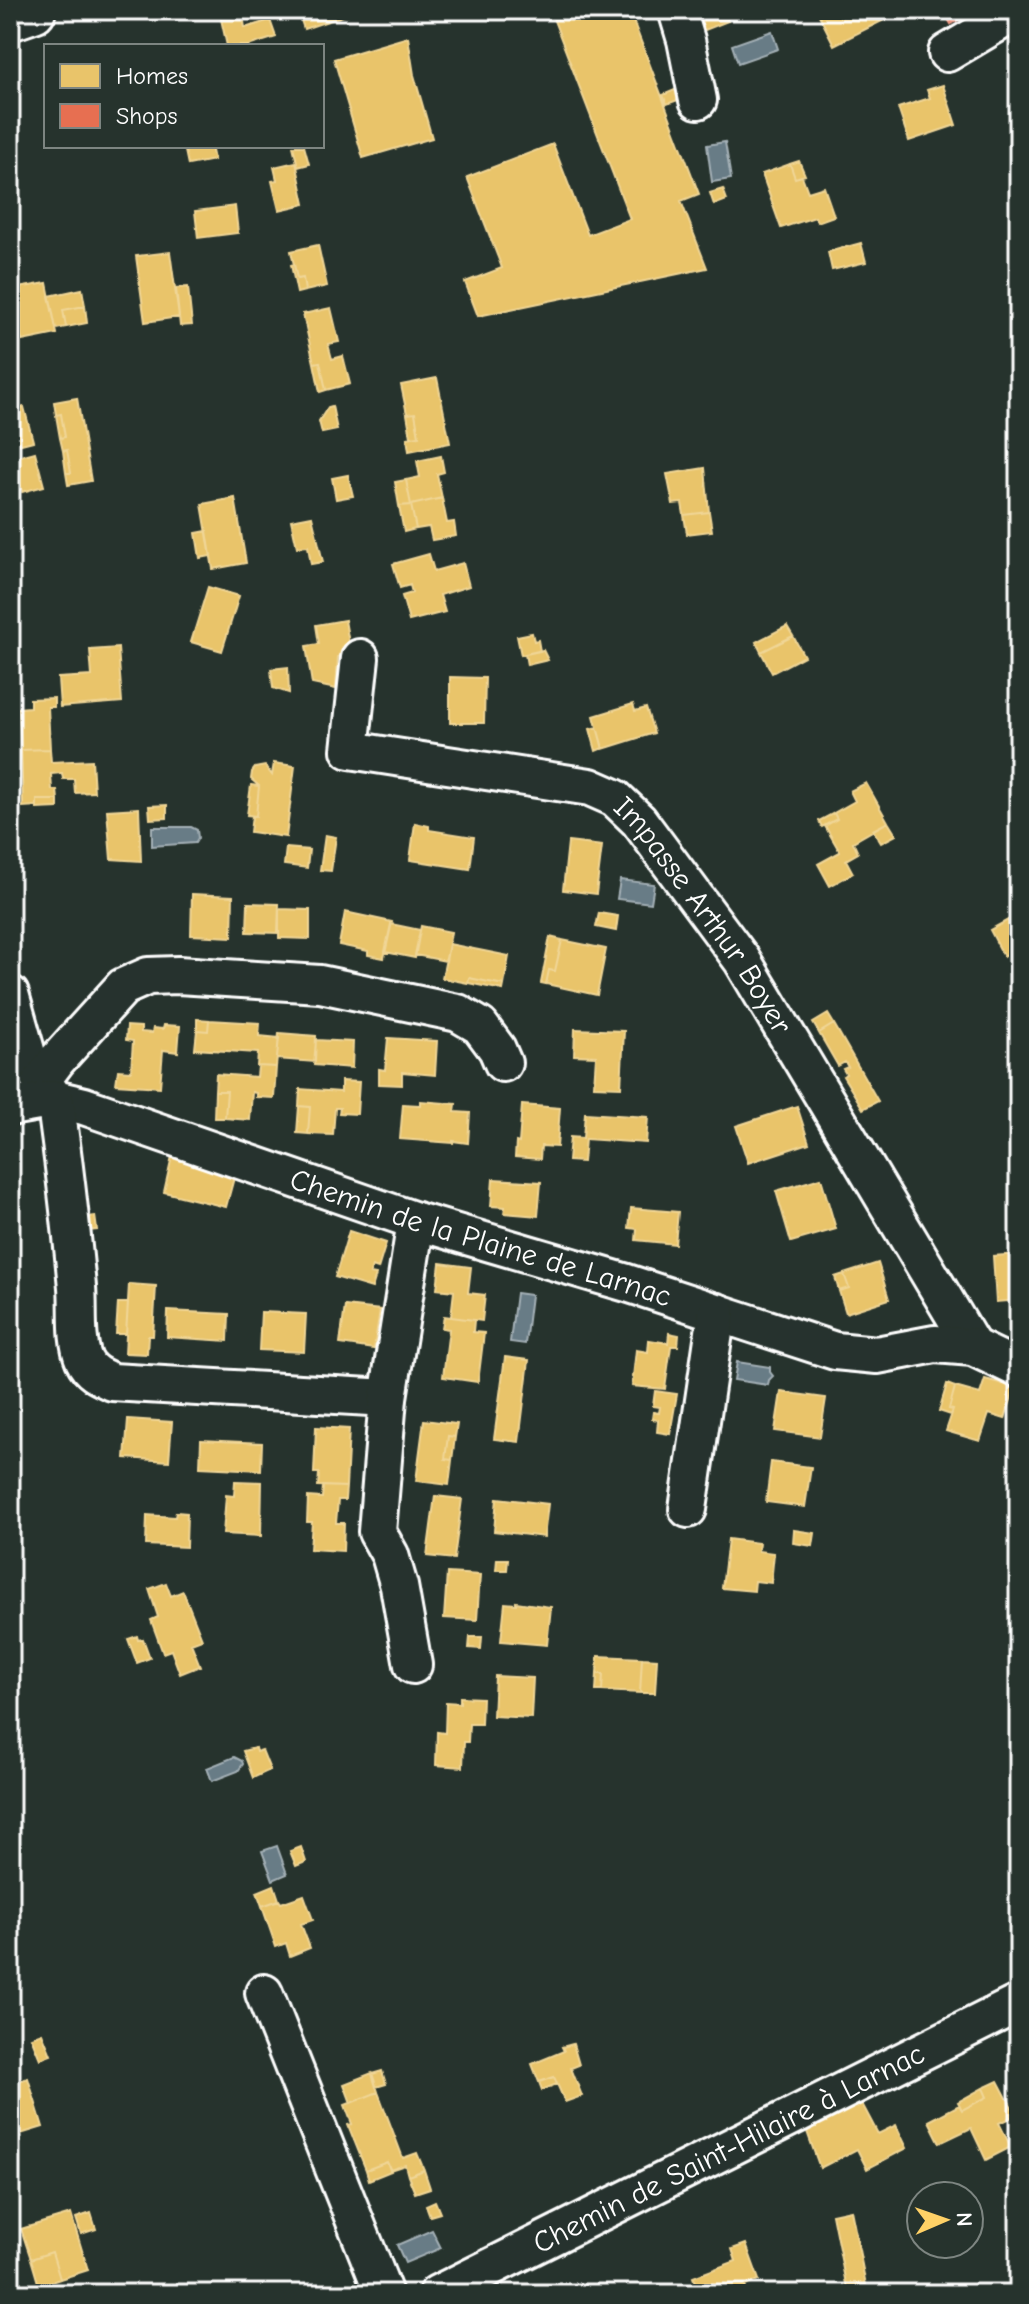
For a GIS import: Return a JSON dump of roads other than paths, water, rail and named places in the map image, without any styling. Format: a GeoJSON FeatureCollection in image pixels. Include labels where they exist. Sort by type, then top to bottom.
{"type":"FeatureCollection","features":[{"type":"Feature","properties":{"kind":"main road"},"geometry":{"type":"LineString","coordinates":[[10,18],[33,10]]}},
{"type":"Feature","properties":{"kind":"street"},"geometry":{"type":"LineString","coordinates":[[677,10],[698,100]]}},
{"type":"Feature","properties":{"kind":"street"},"geometry":{"type":"LineString","coordinates":[[947,53],[1019,10]]}},
{"type":"Feature","properties":{"kind":"street","name":"Impasse Arthur Boyer"},"geometry":{"type":"LineString","coordinates":[[360,658],[350,750],[590,787],[615,798],[639,821],[742,960],[973,1347]]}},
{"type":"Feature","properties":{"kind":"street"},"geometry":{"type":"LineString","coordinates":[[388,1398],[112,1382],[97,1376],[85,1361],[80,1343],[69,1198],[49,1090],[57,1060],[123,987],[148,976],[163,976],[320,984],[458,1013],[480,1026],[503,1063]]}},
{"type":"Feature","properties":{"kind":"street"},"geometry":{"type":"LineString","coordinates":[[10,994],[30,1065],[49,1090]]}},
{"type":"Feature","properties":{"kind":"street"},"geometry":{"type":"LineString","coordinates":[[10,1107],[49,1090]]}},
{"type":"Feature","properties":{"kind":"street","name":"Chemin de la Plaine de Larnac"},"geometry":{"type":"LineString","coordinates":[[49,1090],[84,1106],[416,1221],[627,1283],[835,1351],[877,1355],[935,1344],[973,1347],[1019,1369]]}},
{"type":"Feature","properties":{"kind":"street"},"geometry":{"type":"LineString","coordinates":[[413,1665],[399,1586],[390,1555],[377,1532],[388,1398],[416,1221]]}},
{"type":"Feature","properties":{"kind":"street"},"geometry":{"type":"LineString","coordinates":[[688,1509],[717,1312]]}},
{"type":"Feature","properties":{"kind":"street"},"geometry":{"type":"LineString","coordinates":[[264,1993],[384,2294]]}},
{"type":"Feature","properties":{"kind":"street","name":"Chemin de Saint-Hilaire à Larnac"},"geometry":{"type":"LineString","coordinates":[[437,2294],[1019,2003]]}},
{"type":"Feature","properties":{"kind":"water"},"geometry":{"type":"Polygon","coordinates":[[[772,31],[778,49],[738,63],[732,45],[772,31]]]}},
{"type":"Feature","properties":{"kind":"water"},"geometry":{"type":"Polygon","coordinates":[[[725,142],[731,179],[712,182],[707,145],[725,142]]]}},
{"type":"Feature","properties":{"kind":"water"},"geometry":{"type":"Polygon","coordinates":[[[152,827],[191,827],[197,830],[195,843],[152,846],[152,827]]]}},
{"type":"Feature","properties":{"kind":"water"},"geometry":{"type":"Polygon","coordinates":[[[620,880],[654,884],[651,903],[617,899],[620,880]]]}},
{"type":"Feature","properties":{"kind":"water"},"geometry":{"type":"Polygon","coordinates":[[[516,1293],[531,1295],[525,1344],[510,1342],[516,1293]]]}},
{"type":"Feature","properties":{"kind":"water"},"geometry":{"type":"Polygon","coordinates":[[[737,1362],[770,1367],[773,1376],[768,1385],[734,1380],[737,1362]]]}},
{"type":"Feature","properties":{"kind":"water"},"geometry":{"type":"Polygon","coordinates":[[[234,1757],[243,1764],[238,1771],[212,1781],[207,1768],[234,1757]]]}},
{"type":"Feature","properties":{"kind":"water"},"geometry":{"type":"Polygon","coordinates":[[[277,1846],[287,1874],[273,1880],[262,1851],[277,1846]]]}},
{"type":"Feature","properties":{"kind":"water"},"geometry":{"type":"Polygon","coordinates":[[[432,2230],[441,2248],[405,2263],[397,2245],[432,2230]]]}}]}
